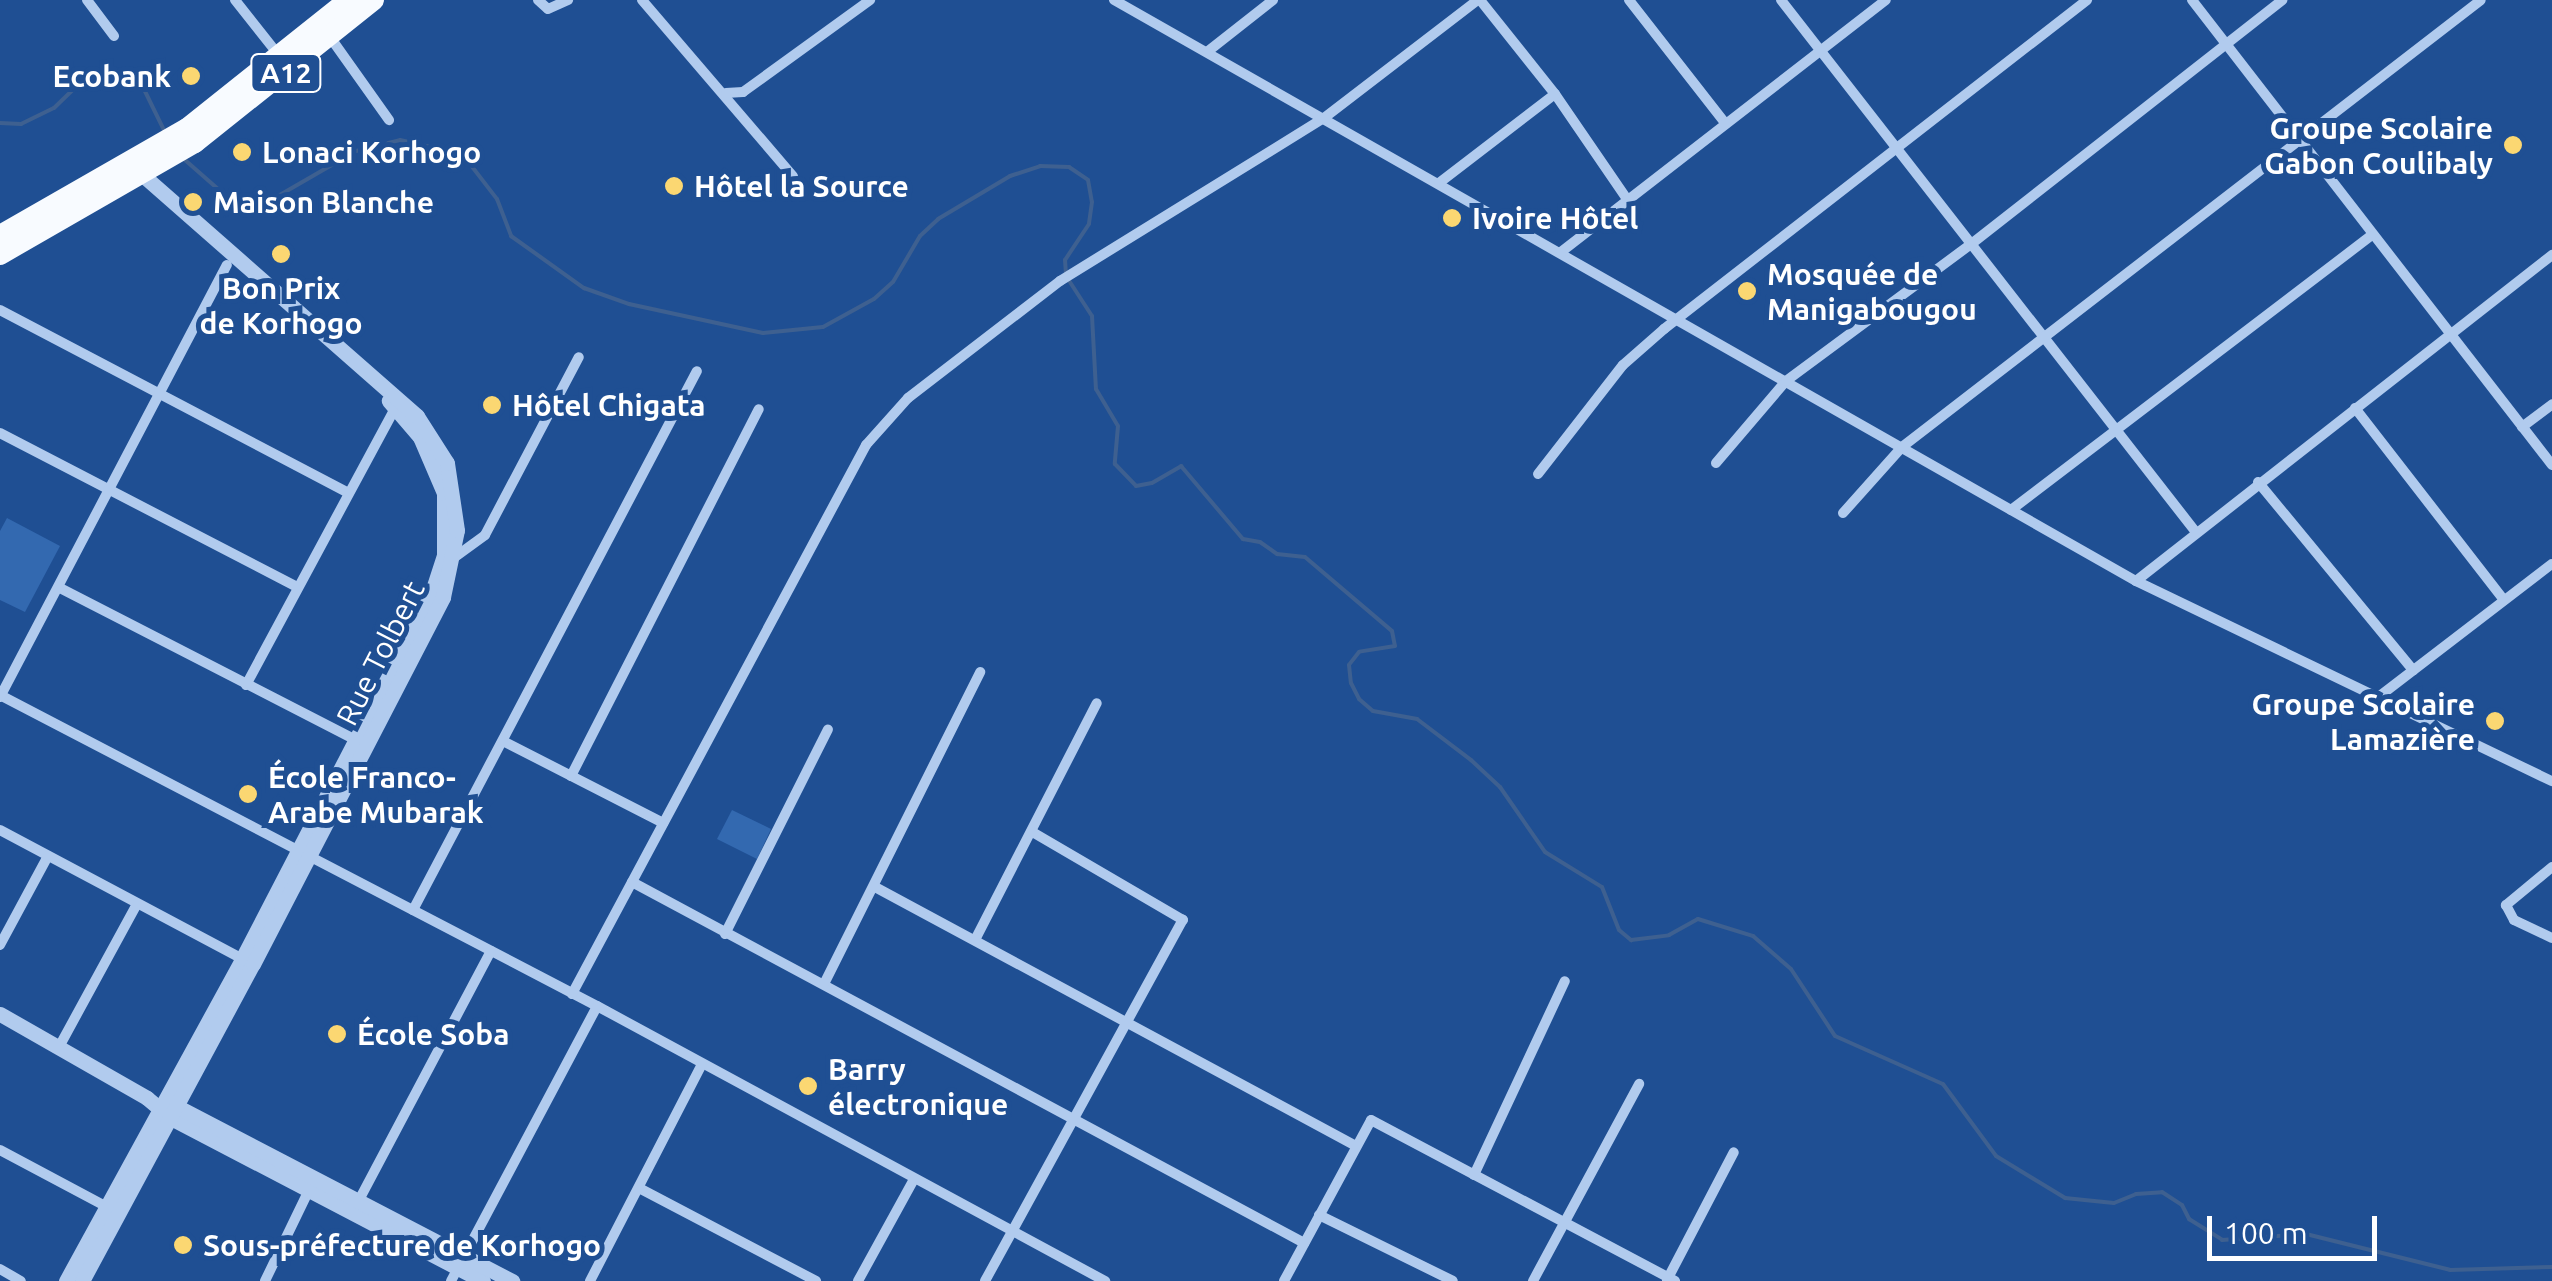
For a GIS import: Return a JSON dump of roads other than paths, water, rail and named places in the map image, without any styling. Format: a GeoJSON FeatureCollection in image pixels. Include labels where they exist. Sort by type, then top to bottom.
{"type":"FeatureCollection","features":[{"type":"Feature","properties":{"kind":"main road","name":"A12"},"geometry":{"type":"LineString","coordinates":[[0,255],[191,136],[284,62],[348,0]]}},
{"type":"Feature","properties":{"kind":"main road","name":"A12"},"geometry":{"type":"LineString","coordinates":[[284,62],[330,36],[374,0]]}},
{"type":"Feature","properties":{"kind":"main road","name":"A12"},"geometry":{"type":"LineString","coordinates":[[0,236],[138,169]]}},
{"type":"Feature","properties":{"kind":"street"},"geometry":{"type":"LineString","coordinates":[[86,0],[114,36]]}},
{"type":"Feature","properties":{"kind":"street"},"geometry":{"type":"LineString","coordinates":[[236,0],[284,62]]}},
{"type":"Feature","properties":{"kind":"street"},"geometry":{"type":"LineString","coordinates":[[538,0],[548,9],[568,0]]}},
{"type":"Feature","properties":{"kind":"street"},"geometry":{"type":"LineString","coordinates":[[642,0],[726,93],[793,176]]}},
{"type":"Feature","properties":{"kind":"street"},"geometry":{"type":"LineString","coordinates":[[726,93],[743,92],[870,0]]}},
{"type":"Feature","properties":{"kind":"street"},"geometry":{"type":"LineString","coordinates":[[1114,0],[2136,581],[2552,781]]}},
{"type":"Feature","properties":{"kind":"street"},"geometry":{"type":"LineString","coordinates":[[1207,52],[1273,0]]}},
{"type":"Feature","properties":{"kind":"street"},"geometry":{"type":"LineString","coordinates":[[572,994],[866,445],[908,398],[1060,281],[1324,118],[1479,0],[1555,94],[1627,199]]}},
{"type":"Feature","properties":{"kind":"street"},"geometry":{"type":"LineString","coordinates":[[1629,0],[1726,124]]}},
{"type":"Feature","properties":{"kind":"street"},"geometry":{"type":"LineString","coordinates":[[1782,0],[2195,531]]}},
{"type":"Feature","properties":{"kind":"street"},"geometry":{"type":"LineString","coordinates":[[1561,252],[1886,0]]}},
{"type":"Feature","properties":{"kind":"street"},"geometry":{"type":"LineString","coordinates":[[1538,474],[1623,365],[2087,0]]}},
{"type":"Feature","properties":{"kind":"street"},"geometry":{"type":"LineString","coordinates":[[2192,0],[2552,465]]}},
{"type":"Feature","properties":{"kind":"street"},"geometry":{"type":"LineString","coordinates":[[1716,463],[1786,381],[1970,245],[2282,0]]}},
{"type":"Feature","properties":{"kind":"street"},"geometry":{"type":"LineString","coordinates":[[1843,513],[1902,447],[2480,0]]}},
{"type":"Feature","properties":{"kind":"street"},"geometry":{"type":"LineString","coordinates":[[330,36],[388,120]]}},
{"type":"Feature","properties":{"kind":"street"},"geometry":{"type":"LineString","coordinates":[[1439,183],[1555,94]]}},
{"type":"Feature","properties":{"kind":"street","name":"Rue Tolbert"},"geometry":{"type":"LineString","coordinates":[[82,1281],[168,1109],[248,962],[354,740],[432,592],[444,554],[447,513],[438,469],[420,437],[396,407],[227,265],[138,169]]}},
{"type":"Feature","properties":{"kind":"street","name":"Rue Tolbert"},"geometry":{"type":"LineString","coordinates":[[138,169],[418,416],[441,450],[453,485],[457,513],[454,557],[443,597],[302,852]]}},
{"type":"Feature","properties":{"kind":"street"},"geometry":{"type":"LineString","coordinates":[[2011,510],[2372,236]]}},
{"type":"Feature","properties":{"kind":"street"},"geometry":{"type":"LineString","coordinates":[[2136,581],[2552,255]]}},
{"type":"Feature","properties":{"kind":"street"},"geometry":{"type":"LineString","coordinates":[[227,265],[0,696],[597,1006],[1105,1281]]}},
{"type":"Feature","properties":{"kind":"street"},"geometry":{"type":"LineString","coordinates":[[0,310],[346,492]]}},
{"type":"Feature","properties":{"kind":"street"},"geometry":{"type":"LineString","coordinates":[[454,557],[486,535],[580,357]]}},
{"type":"Feature","properties":{"kind":"street"},"geometry":{"type":"LineString","coordinates":[[413,910],[697,371]]}},
{"type":"Feature","properties":{"kind":"street"},"geometry":{"type":"LineString","coordinates":[[2522,427],[2552,404]]}},
{"type":"Feature","properties":{"kind":"street"},"geometry":{"type":"LineString","coordinates":[[246,685],[295,586],[396,407]]}},
{"type":"Feature","properties":{"kind":"street"},"geometry":{"type":"LineString","coordinates":[[2355,408],[2504,600]]}},
{"type":"Feature","properties":{"kind":"street"},"geometry":{"type":"LineString","coordinates":[[571,776],[759,409]]}},
{"type":"Feature","properties":{"kind":"street"},"geometry":{"type":"LineString","coordinates":[[0,433],[295,586]]}},
{"type":"Feature","properties":{"kind":"street"},"geometry":{"type":"LineString","coordinates":[[2258,482],[2413,670]]}},
{"type":"Feature","properties":{"kind":"street"},"geometry":{"type":"LineString","coordinates":[[2381,696],[2552,564]]}},
{"type":"Feature","properties":{"kind":"street"},"geometry":{"type":"LineString","coordinates":[[60,588],[354,740]]}},
{"type":"Feature","properties":{"kind":"street"},"geometry":{"type":"LineString","coordinates":[[824,984],[980,672]]}},
{"type":"Feature","properties":{"kind":"street"},"geometry":{"type":"LineString","coordinates":[[976,938],[1034,834],[1097,703]]}},
{"type":"Feature","properties":{"kind":"street"},"geometry":{"type":"LineString","coordinates":[[724,934],[828,729]]}},
{"type":"Feature","properties":{"kind":"street"},"geometry":{"type":"LineString","coordinates":[[503,741],[663,823]]}},
{"type":"Feature","properties":{"kind":"street"},"geometry":{"type":"LineString","coordinates":[[0,830],[248,962]]}},
{"type":"Feature","properties":{"kind":"street"},"geometry":{"type":"LineString","coordinates":[[985,1281],[1183,920],[1034,834]]}},
{"type":"Feature","properties":{"kind":"street"},"geometry":{"type":"LineString","coordinates":[[0,946],[48,856]]}},
{"type":"Feature","properties":{"kind":"street"},"geometry":{"type":"LineString","coordinates":[[2552,867],[2506,905],[2514,920],[2552,938]]}},
{"type":"Feature","properties":{"kind":"street"},"geometry":{"type":"LineString","coordinates":[[632,882],[1304,1243]]}},
{"type":"Feature","properties":{"kind":"street"},"geometry":{"type":"LineString","coordinates":[[875,887],[1356,1146]]}},
{"type":"Feature","properties":{"kind":"street"},"geometry":{"type":"LineString","coordinates":[[58,1047],[136,904]]}},
{"type":"Feature","properties":{"kind":"street"},"geometry":{"type":"LineString","coordinates":[[358,1202],[491,951]]}},
{"type":"Feature","properties":{"kind":"street"},"geometry":{"type":"LineString","coordinates":[[1474,1175],[1565,981]]}},
{"type":"Feature","properties":{"kind":"street"},"geometry":{"type":"LineString","coordinates":[[457,1268],[597,1006]]}},
{"type":"Feature","properties":{"kind":"street"},"geometry":{"type":"LineString","coordinates":[[0,1014],[483,1281]]}},
{"type":"Feature","properties":{"kind":"street"},"geometry":{"type":"LineString","coordinates":[[590,1281],[702,1064]]}},
{"type":"Feature","properties":{"kind":"street"},"geometry":{"type":"LineString","coordinates":[[1533,1281],[1639,1084]]}},
{"type":"Feature","properties":{"kind":"street","name":"Rue Tolbert"},"geometry":{"type":"LineString","coordinates":[[66,1281],[168,1109]]}},
{"type":"Feature","properties":{"kind":"street"},"geometry":{"type":"LineString","coordinates":[[1284,1281],[1366,1124],[1378,1121],[1670,1280],[1734,1152]]}},
{"type":"Feature","properties":{"kind":"street"},"geometry":{"type":"LineString","coordinates":[[0,1150],[107,1207]]}},
{"type":"Feature","properties":{"kind":"street"},"geometry":{"type":"LineString","coordinates":[[858,1281],[914,1178]]}},
{"type":"Feature","properties":{"kind":"street"},"geometry":{"type":"LineString","coordinates":[[311,1187],[358,1202],[457,1268],[512,1281]]}},
{"type":"Feature","properties":{"kind":"street"},"geometry":{"type":"LineString","coordinates":[[264,1281],[311,1187]]}},
{"type":"Feature","properties":{"kind":"street"},"geometry":{"type":"LineString","coordinates":[[639,1188],[816,1281]]}},
{"type":"Feature","properties":{"kind":"street"},"geometry":{"type":"LineString","coordinates":[[1319,1215],[1453,1281]]}},
{"type":"Feature","properties":{"kind":"street"},"geometry":{"type":"LineString","coordinates":[[0,1269],[21,1281]]}},
{"type":"Feature","properties":{"kind":"waterway"},"geometry":{"type":"LineString","coordinates":[[0,123],[21,124],[54,108],[80,83],[105,72],[138,77],[165,132]]}},
{"type":"Feature","properties":{"kind":"waterway"},"geometry":{"type":"LineString","coordinates":[[185,160],[235,204],[259,207],[356,151],[400,140],[438,149],[470,164],[497,199],[511,236],[584,288],[629,304],[763,333],[823,327],[874,299],[893,282],[920,236],[938,219],[1010,176],[1040,166],[1069,167],[1088,180],[1092,202],[1089,224],[1065,260],[1066,276],[1092,316],[1096,389],[1118,426],[1115,464],[1136,486],[1152,483],[1181,466],[1243,539],[1260,542],[1277,554],[1305,557],[1392,631],[1395,646],[1359,652],[1349,665],[1351,683],[1359,699],[1373,711],[1417,719],[1471,760],[1500,787],[1545,852],[1602,887],[1619,930],[1631,940],[1669,935],[1698,919],[1753,936],[1791,969],[1835,1036],[1943,1084],[1996,1156],[2065,1198],[2114,1203],[2136,1194],[2162,1192],[2182,1205],[2189,1219],[2222,1240],[2306,1234],[2450,1270],[2552,1267]]}},
{"type":"Feature","properties":{"kind":"place","name":"Ecobank"},"geometry":{"type":"Point","coordinates":[191,76]}},
{"type":"Feature","properties":{"kind":"place","name":"Groupe Scolaire Gabon Coulibaly"},"geometry":{"type":"Point","coordinates":[2513,145]}},
{"type":"Feature","properties":{"kind":"place","name":"Lonaci Korhogo"},"geometry":{"type":"Point","coordinates":[242,152]}},
{"type":"Feature","properties":{"kind":"place","name":"Hôtel la Source"},"geometry":{"type":"Point","coordinates":[674,186]}},
{"type":"Feature","properties":{"kind":"place","name":"Maison Blanche"},"geometry":{"type":"Point","coordinates":[193,202]}},
{"type":"Feature","properties":{"kind":"place","name":"Ivoire Hôtel"},"geometry":{"type":"Point","coordinates":[1452,218]}},
{"type":"Feature","properties":{"kind":"place","name":"Bon Prix de Korhogo"},"geometry":{"type":"Point","coordinates":[281,254]}},
{"type":"Feature","properties":{"kind":"place","name":"Mosquée de Manigabougou"},"geometry":{"type":"Point","coordinates":[1747,291]}},
{"type":"Feature","properties":{"kind":"place","name":"Hôtel Chigata"},"geometry":{"type":"Point","coordinates":[492,405]}},
{"type":"Feature","properties":{"kind":"place","name":"Groupe Scolaire Lamazière"},"geometry":{"type":"Point","coordinates":[2495,721]}},
{"type":"Feature","properties":{"kind":"place","name":"École Franco- Arabe Mubarak"},"geometry":{"type":"Point","coordinates":[248,794]}},
{"type":"Feature","properties":{"kind":"place","name":"École Soba"},"geometry":{"type":"Point","coordinates":[337,1034]}},
{"type":"Feature","properties":{"kind":"place","name":"Barry électronique"},"geometry":{"type":"Point","coordinates":[808,1086]}},
{"type":"Feature","properties":{"kind":"place","name":"Sous-préfecture de Korhogo"},"geometry":{"type":"Point","coordinates":[183,1245]}}]}
